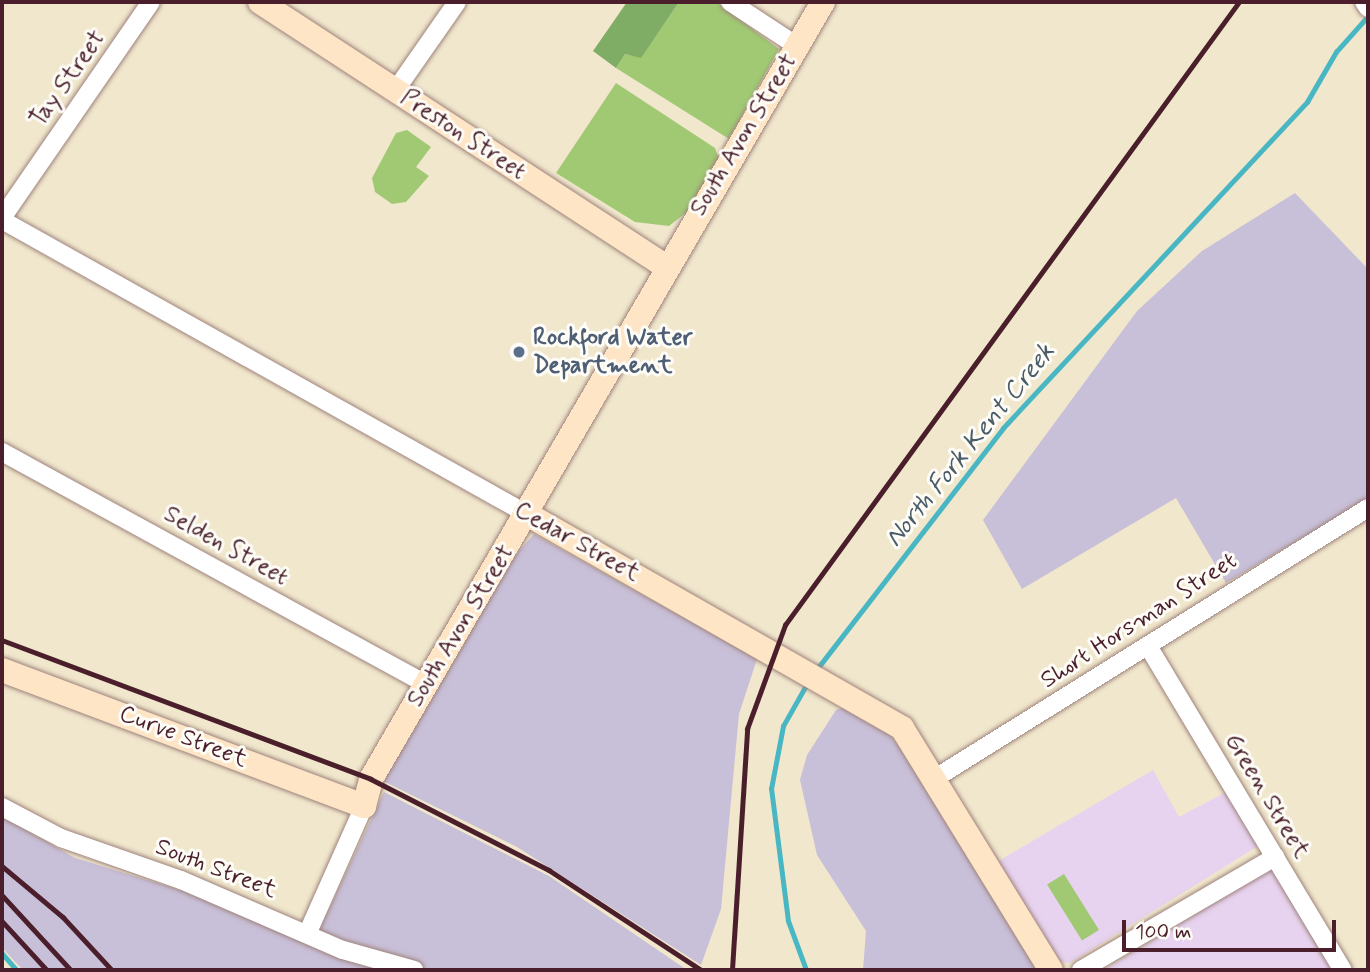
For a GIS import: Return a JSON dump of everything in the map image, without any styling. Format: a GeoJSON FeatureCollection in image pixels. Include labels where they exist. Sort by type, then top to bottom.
{"type":"FeatureCollection","features":[{"type":"Feature","properties":{"kind":"street","name":"Tay Street"},"geometry":{"type":"LineString","coordinates":[[2,219],[151,2]]}},
{"type":"Feature","properties":{"kind":"street","name":"Preston Street"},"geometry":{"type":"LineString","coordinates":[[260,2],[666,267]]}},
{"type":"Feature","properties":{"kind":"street"},"geometry":{"type":"LineString","coordinates":[[395,90],[457,2]]}},
{"type":"Feature","properties":{"kind":"street"},"geometry":{"type":"LineString","coordinates":[[730,2],[797,46]]}},
{"type":"Feature","properties":{"kind":"street","name":"South Avon Street"},"geometry":{"type":"LineString","coordinates":[[308,932],[363,806],[371,779],[822,2]]}},
{"type":"Feature","properties":{"kind":"street"},"geometry":{"type":"LineString","coordinates":[[1364,2],[1368,8]]}},
{"type":"Feature","properties":{"kind":"street","name":"Cedar Street"},"geometry":{"type":"LineString","coordinates":[[2,219],[797,664],[902,728],[937,777],[1051,970]]}},
{"type":"Feature","properties":{"kind":"street","name":"Selden Street"},"geometry":{"type":"LineString","coordinates":[[2,452],[426,684]]}},
{"type":"Feature","properties":{"kind":"street","name":"Short Horsman Street"},"geometry":{"type":"LineString","coordinates":[[937,777],[1368,508]]}},
{"type":"Feature","properties":{"kind":"street","name":"Green Street"},"geometry":{"type":"LineString","coordinates":[[1149,646],[1343,970]]}},
{"type":"Feature","properties":{"kind":"street","name":"Curve Street"},"geometry":{"type":"LineString","coordinates":[[2,670],[363,806]]}},
{"type":"Feature","properties":{"kind":"street","name":"South Street"},"geometry":{"type":"LineString","coordinates":[[2,807],[61,838],[414,970]]}},
{"type":"Feature","properties":{"kind":"street"},"geometry":{"type":"LineString","coordinates":[[1081,970],[1275,857]]}},
{"type":"Feature","properties":{"kind":"shaded area"},"geometry":{"type":"Polygon","coordinates":[[[1295,193],[1368,269],[1368,499],[1226,583],[1176,498],[1022,589],[983,520],[1137,311],[1202,251],[1295,193]]]}},
{"type":"Feature","properties":{"kind":"shaded area"},"geometry":{"type":"Polygon","coordinates":[[[534,534],[757,659],[739,714],[721,909],[701,965],[517,847],[383,781],[511,560],[534,534]]]}},
{"type":"Feature","properties":{"kind":"shaded area"},"geometry":{"type":"Polygon","coordinates":[[[845,707],[887,732],[903,751],[1037,970],[863,970],[866,931],[817,855],[800,780],[807,755],[836,710],[845,707]]]}},
{"type":"Feature","properties":{"kind":"shaded area"},"geometry":{"type":"Polygon","coordinates":[[[1153,770],[1179,817],[1228,791],[1258,846],[1070,963],[1058,961],[997,862],[1153,770]]]}},
{"type":"Feature","properties":{"kind":"shaded area"},"geometry":{"type":"Polygon","coordinates":[[[384,792],[549,876],[687,970],[23,970],[2,948],[2,816],[75,858],[220,902],[313,943],[384,792]]]}},
{"type":"Feature","properties":{"kind":"shaded area"},"geometry":{"type":"Polygon","coordinates":[[[1271,868],[1279,869],[1340,970],[1104,970],[1271,868]]]}},
{"type":"Feature","properties":{"kind":"green space"},"geometry":{"type":"Polygon","coordinates":[[[627,2],[679,2],[641,58],[625,54],[616,68],[593,51],[627,2]]]}},
{"type":"Feature","properties":{"kind":"green space"},"geometry":{"type":"Polygon","coordinates":[[[679,2],[716,2],[779,49],[729,139],[616,68],[625,54],[641,57],[679,2]]]}},
{"type":"Feature","properties":{"kind":"green space"},"geometry":{"type":"Polygon","coordinates":[[[616,83],[715,148],[719,159],[688,211],[669,226],[635,222],[556,173],[616,83]]]}},
{"type":"Feature","properties":{"kind":"green space"},"geometry":{"type":"Polygon","coordinates":[[[407,130],[431,147],[416,167],[429,176],[406,202],[392,204],[375,192],[372,178],[396,133],[407,130]]]}},
{"type":"Feature","properties":{"kind":"green space"},"geometry":{"type":"Polygon","coordinates":[[[1064,874],[1099,930],[1082,941],[1047,885],[1064,874]]]}},
{"type":"Feature","properties":{"kind":"waterway","name":"North Fork Kent Creek"},"geometry":{"type":"LineString","coordinates":[[817,669],[1003,428],[1307,102],[1336,52],[1368,16]]}},
{"type":"Feature","properties":{"kind":"waterway","name":"North Fork Kent Creek"},"geometry":{"type":"LineString","coordinates":[[806,970],[788,921],[771,789],[783,726],[808,682]]}},
{"type":"Feature","properties":{"kind":"waterway"},"geometry":{"type":"LineString","coordinates":[[2,953],[17,970]]}},
{"type":"Feature","properties":{"kind":"railway"},"geometry":{"type":"LineString","coordinates":[[732,970],[747,729],[785,625],[1239,2]]}},
{"type":"Feature","properties":{"kind":"railway"},"geometry":{"type":"LineString","coordinates":[[2,640],[371,779],[549,870],[701,970]]}},
{"type":"Feature","properties":{"kind":"railway"},"geometry":{"type":"LineString","coordinates":[[2,866],[63,917],[112,970]]}},
{"type":"Feature","properties":{"kind":"railway"},"geometry":{"type":"LineString","coordinates":[[2,895],[71,970]]}},
{"type":"Feature","properties":{"kind":"railway"},"geometry":{"type":"LineString","coordinates":[[2,921],[47,970]]}},
{"type":"Feature","properties":{"kind":"place","name":"Rockford Water Department"},"geometry":{"type":"Point","coordinates":[519,352]}}]}
